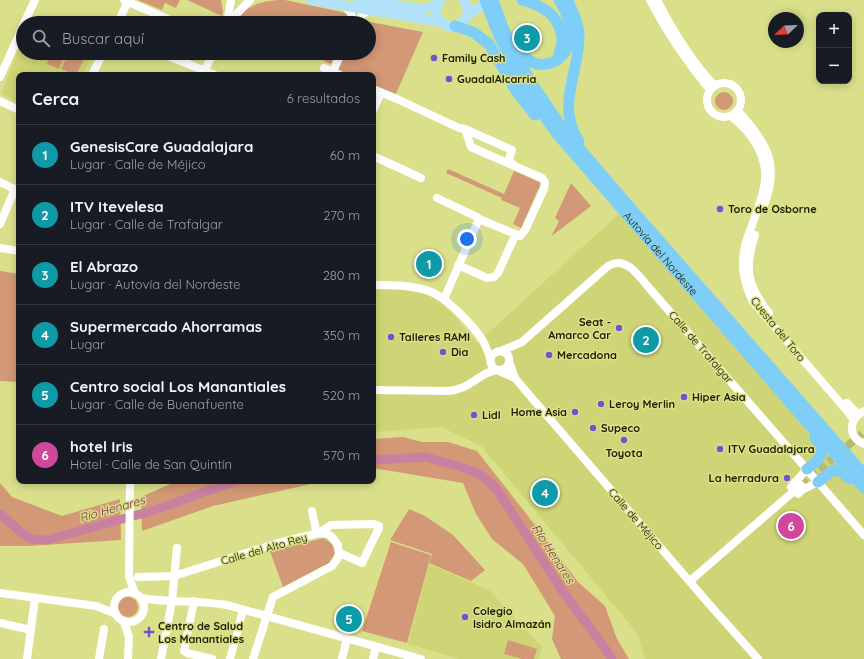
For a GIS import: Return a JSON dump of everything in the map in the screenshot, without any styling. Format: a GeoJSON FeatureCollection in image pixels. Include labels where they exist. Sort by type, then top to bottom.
{"type":"FeatureCollection","features":[{"type":"Feature","properties":{"kind":"highway","name":"Autovía del Nordeste"},"geometry":{"type":"LineString","coordinates":[[493,0],[504,30],[524,71],[551,112],[690,282],[864,488]]}},
{"type":"Feature","properties":{"kind":"highway"},"geometry":{"type":"LineString","coordinates":[[497,0],[522,55],[532,62],[546,64],[555,62],[561,57],[566,51],[570,40],[568,18],[559,0]]}},
{"type":"Feature","properties":{"kind":"highway"},"geometry":{"type":"LineString","coordinates":[[522,0],[546,10],[554,17],[559,26],[562,36],[561,48],[556,56],[546,64]]}},
{"type":"Feature","properties":{"kind":"highway"},"geometry":{"type":"LineString","coordinates":[[568,0],[576,20],[579,33],[578,52],[568,101],[569,116],[573,130],[588,151],[676,255],[710,318],[817,441],[820,446],[821,454],[817,461],[807,469]]}},
{"type":"Feature","properties":{"kind":"highway","name":"Autovía del Nordeste"},"geometry":{"type":"LineString","coordinates":[[481,2],[507,55],[531,97],[557,134],[622,211],[690,282],[864,474]]}},
{"type":"Feature","properties":{"kind":"highway"},"geometry":{"type":"LineString","coordinates":[[455,26],[473,32],[489,44],[516,91],[539,120],[593,182],[622,211]]}},
{"type":"Feature","properties":{"kind":"highway"},"geometry":{"type":"LineString","coordinates":[[818,482],[833,470],[839,470],[864,492]]}},
{"type":"Feature","properties":{"kind":"main road"},"geometry":{"type":"LineString","coordinates":[[311,0],[442,22],[448,26],[455,26],[465,20],[468,14],[481,2]]}},
{"type":"Feature","properties":{"kind":"main road"},"geometry":{"type":"LineString","coordinates":[[358,0],[424,9],[439,2]]}},
{"type":"Feature","properties":{"kind":"main road"},"geometry":{"type":"LineString","coordinates":[[468,14],[465,0],[481,2]]}},
{"type":"Feature","properties":{"kind":"main road"},"geometry":{"type":"LineString","coordinates":[[439,2],[437,13],[442,22]]}},
{"type":"Feature","properties":{"kind":"street"},"geometry":{"type":"LineString","coordinates":[[27,16],[35,0]]}},
{"type":"Feature","properties":{"kind":"street"},"geometry":{"type":"LineString","coordinates":[[229,16],[231,0]]}},
{"type":"Feature","properties":{"kind":"street"},"geometry":{"type":"LineString","coordinates":[[241,0],[250,0]]}},
{"type":"Feature","properties":{"kind":"street"},"geometry":{"type":"LineString","coordinates":[[235,16],[250,0]]}},
{"type":"Feature","properties":{"kind":"street"},"geometry":{"type":"LineString","coordinates":[[650,0],[665,29],[685,59],[712,88]]}},
{"type":"Feature","properties":{"kind":"street"},"geometry":{"type":"LineString","coordinates":[[657,0],[670,26],[712,88]]}},
{"type":"Feature","properties":{"kind":"street"},"geometry":{"type":"LineString","coordinates":[[121,16],[126,1],[162,16]]}},
{"type":"Feature","properties":{"kind":"street"},"geometry":{"type":"LineString","coordinates":[[343,5],[351,12],[352,16]]}},
{"type":"Feature","properties":{"kind":"street"},"geometry":{"type":"LineString","coordinates":[[361,16],[370,10]]}},
{"type":"Feature","properties":{"kind":"street"},"geometry":{"type":"LineString","coordinates":[[0,77],[16,42]]}},
{"type":"Feature","properties":{"kind":"street"},"geometry":{"type":"LineString","coordinates":[[94,72],[100,60]]}},
{"type":"Feature","properties":{"kind":"street"},"geometry":{"type":"LineString","coordinates":[[177,60],[202,72]]}},
{"type":"Feature","properties":{"kind":"street"},"geometry":{"type":"LineString","coordinates":[[204,72],[210,60]]}},
{"type":"Feature","properties":{"kind":"street"},"geometry":{"type":"LineString","coordinates":[[337,72],[340,60]]}},
{"type":"Feature","properties":{"kind":"street"},"geometry":{"type":"LineString","coordinates":[[324,68],[334,72]]}},
{"type":"Feature","properties":{"kind":"street"},"geometry":{"type":"LineString","coordinates":[[722,83],[726,83],[737,88],[741,96],[741,104],[734,114],[720,117],[710,112],[706,101],[712,88],[722,83]]}},
{"type":"Feature","properties":{"kind":"street"},"geometry":{"type":"LineString","coordinates":[[376,90],[459,128],[465,128],[512,150],[509,159],[514,166]]}},
{"type":"Feature","properties":{"kind":"street"},"geometry":{"type":"LineString","coordinates":[[376,104],[381,93]]}},
{"type":"Feature","properties":{"kind":"street"},"geometry":{"type":"LineString","coordinates":[[0,101],[16,109]]}},
{"type":"Feature","properties":{"kind":"street","name":"Cuesta del Toro"},"geometry":{"type":"LineString","coordinates":[[734,114],[755,141],[762,156],[766,170],[764,187],[744,250],[744,277],[747,290],[753,302],[848,412],[858,415]]}},
{"type":"Feature","properties":{"kind":"street"},"geometry":{"type":"LineString","coordinates":[[437,198],[517,236],[522,235],[525,230],[544,189],[545,182],[542,178],[471,147],[465,128]]}},
{"type":"Feature","properties":{"kind":"street"},"geometry":{"type":"LineString","coordinates":[[376,157],[421,178]]}},
{"type":"Feature","properties":{"kind":"street"},"geometry":{"type":"LineString","coordinates":[[0,182],[16,190]]}},
{"type":"Feature","properties":{"kind":"street"},"geometry":{"type":"LineString","coordinates":[[0,224],[16,192]]}},
{"type":"Feature","properties":{"kind":"street"},"geometry":{"type":"LineString","coordinates":[[444,299],[479,219]]}},
{"type":"Feature","properties":{"kind":"street"},"geometry":{"type":"LineString","coordinates":[[458,265],[487,278],[494,277],[498,273],[513,240]]}},
{"type":"Feature","properties":{"kind":"street"},"geometry":{"type":"LineString","coordinates":[[0,248],[16,251]]}},
{"type":"Feature","properties":{"kind":"street","name":"Calle de Trafalgar"},"geometry":{"type":"LineString","coordinates":[[509,360],[519,344],[608,266],[619,262],[627,264],[647,285],[864,535]]}},
{"type":"Feature","properties":{"kind":"street"},"geometry":{"type":"LineString","coordinates":[[376,285],[413,287],[428,290],[444,299],[464,318],[483,341],[493,367],[498,370]]}},
{"type":"Feature","properties":{"kind":"street"},"geometry":{"type":"LineString","coordinates":[[376,390],[453,390],[467,386],[482,376],[507,367],[509,360],[506,353],[483,341]]}},
{"type":"Feature","properties":{"kind":"street","name":"Calle de Trafalgar"},"geometry":{"type":"LineString","coordinates":[[500,351],[519,344]]}},
{"type":"Feature","properties":{"kind":"street"},"geometry":{"type":"LineString","coordinates":[[482,376],[494,353],[500,351]]}},
{"type":"Feature","properties":{"kind":"street","name":"Calle de Méjico"},"geometry":{"type":"LineString","coordinates":[[509,360],[515,378],[758,659]]}},
{"type":"Feature","properties":{"kind":"street","name":"Calle de Méjico"},"geometry":{"type":"LineString","coordinates":[[498,370],[515,378]]}},
{"type":"Feature","properties":{"kind":"street"},"geometry":{"type":"LineString","coordinates":[[858,415],[852,426],[854,436],[858,441],[864,444]]}},
{"type":"Feature","properties":{"kind":"street"},"geometry":{"type":"LineString","coordinates":[[740,538],[749,524],[797,482],[807,469]]}},
{"type":"Feature","properties":{"kind":"street"},"geometry":{"type":"LineString","coordinates":[[740,538],[755,531],[802,490],[818,482]]}},
{"type":"Feature","properties":{"kind":"street"},"geometry":{"type":"LineString","coordinates":[[130,484],[129,576],[144,608]]}},
{"type":"Feature","properties":{"kind":"street"},"geometry":{"type":"LineString","coordinates":[[690,581],[801,485]]}},
{"type":"Feature","properties":{"kind":"street"},"geometry":{"type":"LineString","coordinates":[[253,659],[266,616],[274,596],[332,566],[339,555],[342,554],[365,564],[379,528],[377,524],[331,525],[319,533],[316,530],[312,511]]}},
{"type":"Feature","properties":{"kind":"street","name":"Calle del Alto Rey"},"geometry":{"type":"LineString","coordinates":[[138,577],[174,576],[281,542],[319,533],[327,534],[335,540],[338,546],[339,555]]}},
{"type":"Feature","properties":{"kind":"street"},"geometry":{"type":"LineString","coordinates":[[161,659],[172,601],[177,548]]}},
{"type":"Feature","properties":{"kind":"street"},"geometry":{"type":"LineString","coordinates":[[116,614],[114,605],[129,576]]}},
{"type":"Feature","properties":{"kind":"street"},"geometry":{"type":"LineString","coordinates":[[96,606],[128,592],[157,601],[194,601],[220,604],[421,659]]}},
{"type":"Feature","properties":{"kind":"street"},"geometry":{"type":"LineString","coordinates":[[0,594],[96,606],[116,614],[124,622],[129,637]]}},
{"type":"Feature","properties":{"kind":"street"},"geometry":{"type":"LineString","coordinates":[[27,659],[35,598]]}},
{"type":"Feature","properties":{"kind":"street"},"geometry":{"type":"LineString","coordinates":[[128,659],[129,637],[136,621],[141,617],[144,608],[157,601]]}},
{"type":"Feature","properties":{"kind":"street"},"geometry":{"type":"LineString","coordinates":[[194,601],[184,651],[212,659]]}},
{"type":"Feature","properties":{"kind":"street"},"geometry":{"type":"LineString","coordinates":[[230,659],[243,610]]}},
{"type":"Feature","properties":{"kind":"street"},"geometry":{"type":"LineString","coordinates":[[124,622],[136,621]]}},
{"type":"Feature","properties":{"kind":"street"},"geometry":{"type":"LineString","coordinates":[[0,623],[31,630]]}},
{"type":"Feature","properties":{"kind":"street"},"geometry":{"type":"LineString","coordinates":[[100,659],[104,629]]}},
{"type":"Feature","properties":{"kind":"street"},"geometry":{"type":"LineString","coordinates":[[342,659],[347,638]]}},
{"type":"Feature","properties":{"kind":"street"},"geometry":{"type":"LineString","coordinates":[[373,659],[376,647]]}},
{"type":"Feature","properties":{"kind":"shaded area"},"geometry":{"type":"Polygon","coordinates":[[[138,0],[180,0],[176,8],[165,3],[162,10],[138,0]]]}},
{"type":"Feature","properties":{"kind":"shaded area"},"geometry":{"type":"Polygon","coordinates":[[[187,0],[221,0],[223,11],[222,16],[187,0]]]}},
{"type":"Feature","properties":{"kind":"shaded area"},"geometry":{"type":"Polygon","coordinates":[[[285,0],[342,12],[348,16],[238,16],[257,4],[269,1],[285,0]]]}},
{"type":"Feature","properties":{"kind":"shaded area"},"geometry":{"type":"Polygon","coordinates":[[[376,23],[423,32],[395,96],[376,87],[376,72],[342,72],[338,70],[343,60],[376,60],[376,23]]]}},
{"type":"Feature","properties":{"kind":"shaded area"},"geometry":{"type":"Polygon","coordinates":[[[16,56],[16,60],[90,60],[84,72],[16,72],[16,102],[1,94],[16,56]]]}},
{"type":"Feature","properties":{"kind":"shaded area"},"geometry":{"type":"Polygon","coordinates":[[[48,60],[62,60],[59,69],[47,64],[48,60]]]}},
{"type":"Feature","properties":{"kind":"shaded area"},"geometry":{"type":"Polygon","coordinates":[[[66,60],[84,60],[78,72],[68,72],[61,69],[66,60]]]}},
{"type":"Feature","properties":{"kind":"shaded area"},"geometry":{"type":"Polygon","coordinates":[[[322,60],[333,60],[331,64],[322,60]]]}},
{"type":"Feature","properties":{"kind":"shaded area"},"geometry":{"type":"Polygon","coordinates":[[[720,92],[728,92],[733,97],[731,108],[728,110],[720,110],[715,105],[715,97],[720,92]]]}},
{"type":"Feature","properties":{"kind":"shaded area"},"geometry":{"type":"Polygon","coordinates":[[[448,169],[504,194],[514,171],[541,183],[521,228],[513,224],[520,208],[501,200],[502,198],[446,173],[448,169]]]}},
{"type":"Feature","properties":{"kind":"shaded area"},"geometry":{"type":"Polygon","coordinates":[[[571,183],[591,206],[552,235],[559,221],[555,218],[571,183]]]}},
{"type":"Feature","properties":{"kind":"shaded area"},"geometry":{"type":"Polygon","coordinates":[[[622,211],[864,490],[864,659],[645,659],[637,633],[481,446],[441,427],[376,432],[376,289],[407,289],[436,299],[453,314],[477,343],[622,211]]]}},
{"type":"Feature","properties":{"kind":"shaded area"},"geometry":{"type":"Polygon","coordinates":[[[0,271],[16,274],[16,382],[0,381],[0,271]]]}},
{"type":"Feature","properties":{"kind":"shaded area"},"geometry":{"type":"Polygon","coordinates":[[[403,437],[422,442],[448,442],[477,451],[578,582],[605,606],[617,639],[629,659],[561,659],[552,639],[555,616],[523,564],[492,539],[476,514],[463,483],[376,468],[376,439],[403,437]]]}},
{"type":"Feature","properties":{"kind":"shaded area"},"geometry":{"type":"Polygon","coordinates":[[[0,483],[12,497],[62,516],[120,499],[121,540],[28,546],[0,546],[0,483]]]}},
{"type":"Feature","properties":{"kind":"shaded area"},"geometry":{"type":"Polygon","coordinates":[[[170,484],[311,484],[213,506],[142,531],[141,497],[170,484]]]}},
{"type":"Feature","properties":{"kind":"shaded area"},"geometry":{"type":"Polygon","coordinates":[[[409,509],[425,516],[453,535],[485,570],[471,581],[429,563],[432,554],[390,540],[409,509]]]}},
{"type":"Feature","properties":{"kind":"shaded area"},"geometry":{"type":"Polygon","coordinates":[[[324,538],[332,544],[335,553],[329,563],[283,587],[270,551],[324,538]]]}},
{"type":"Feature","properties":{"kind":"shaded area"},"geometry":{"type":"Polygon","coordinates":[[[391,542],[431,555],[407,643],[362,631],[391,542]]]}},
{"type":"Feature","properties":{"kind":"shaded area","name":"Colegio Isidro Almazán"},"geometry":{"type":"Polygon","coordinates":[[[429,564],[489,590],[542,647],[539,659],[460,659],[408,644],[429,564]]]}},
{"type":"Feature","properties":{"kind":"shaded area"},"geometry":{"type":"Polygon","coordinates":[[[128,597],[135,600],[138,607],[135,614],[128,617],[121,614],[118,607],[121,600],[128,597]]]}},
{"type":"Feature","properties":{"kind":"shaded area"},"geometry":{"type":"Polygon","coordinates":[[[508,640],[537,649],[534,659],[522,659],[504,654],[508,640]]]}},
{"type":"Feature","properties":{"kind":"waterway","name":"Río Henares"},"geometry":{"type":"LineString","coordinates":[[376,460],[425,457],[480,474],[496,488],[563,592],[612,659]]}},
{"type":"Feature","properties":{"kind":"waterway","name":"Río Henares"},"geometry":{"type":"LineString","coordinates":[[0,514],[31,539],[47,540],[155,510],[227,484]]}},
{"type":"Feature","properties":{"kind":"tunnel"},"geometry":{"type":"LineString","coordinates":[[801,485],[864,432]]}},
{"type":"Feature","properties":{"kind":"place","name":"El Abrazo"},"geometry":{"type":"Point","coordinates":[527,38]}},
{"type":"Feature","properties":{"kind":"place","name":"Family Cash"},"geometry":{"type":"Point","coordinates":[434,58]}},
{"type":"Feature","properties":{"kind":"place","name":"GuadalAlcarria"},"geometry":{"type":"Point","coordinates":[449,79]}},
{"type":"Feature","properties":{"kind":"place","name":"Toro de Osborne"},"geometry":{"type":"Point","coordinates":[720,209]}},
{"type":"Feature","properties":{"kind":"place","name":"GenesisCare Guadalajara"},"geometry":{"type":"Point","coordinates":[429,264]}},
{"type":"Feature","properties":{"kind":"place","name":"Seat - Amarco Car"},"geometry":{"type":"Point","coordinates":[619,328]}},
{"type":"Feature","properties":{"kind":"place","name":"Talleres RAMI"},"geometry":{"type":"Point","coordinates":[391,337]}},
{"type":"Feature","properties":{"kind":"place","name":"ITV Itevelesa"},"geometry":{"type":"Point","coordinates":[646,340]}},
{"type":"Feature","properties":{"kind":"place","name":"Dia"},"geometry":{"type":"Point","coordinates":[443,352]}},
{"type":"Feature","properties":{"kind":"place","name":"Mercadona"},"geometry":{"type":"Point","coordinates":[549,355]}},
{"type":"Feature","properties":{"kind":"place","name":"Hiper Asia"},"geometry":{"type":"Point","coordinates":[684,397]}},
{"type":"Feature","properties":{"kind":"place","name":"Leroy Merlin"},"geometry":{"type":"Point","coordinates":[601,404]}},
{"type":"Feature","properties":{"kind":"place","name":"Home Asia"},"geometry":{"type":"Point","coordinates":[575,412]}},
{"type":"Feature","properties":{"kind":"place","name":"Lidl"},"geometry":{"type":"Point","coordinates":[474,415]}},
{"type":"Feature","properties":{"kind":"place","name":"Supeco"},"geometry":{"type":"Point","coordinates":[593,428]}},
{"type":"Feature","properties":{"kind":"place","name":"Toyota"},"geometry":{"type":"Point","coordinates":[624,440]}},
{"type":"Feature","properties":{"kind":"place","name":"ITV Guadalajara"},"geometry":{"type":"Point","coordinates":[720,449]}},
{"type":"Feature","properties":{"kind":"place","name":"La herradura"},"geometry":{"type":"Point","coordinates":[787,478]}},
{"type":"Feature","properties":{"kind":"place","name":"Supermercado Ahorramas"},"geometry":{"type":"Point","coordinates":[545,493]}},
{"type":"Feature","properties":{"kind":"place","name":"hotel Iris"},"geometry":{"type":"Point","coordinates":[791,526]}},
{"type":"Feature","properties":{"kind":"place","name":"Colegio Isidro Almazán"},"geometry":{"type":"Point","coordinates":[465,617]}},
{"type":"Feature","properties":{"kind":"place","name":"Centro social Los Manantiales"},"geometry":{"type":"Point","coordinates":[349,619]}},
{"type":"Feature","properties":{"kind":"place","name":"Centro de Salud Los Manantiales"},"geometry":{"type":"Point","coordinates":[149,632]}}]}
